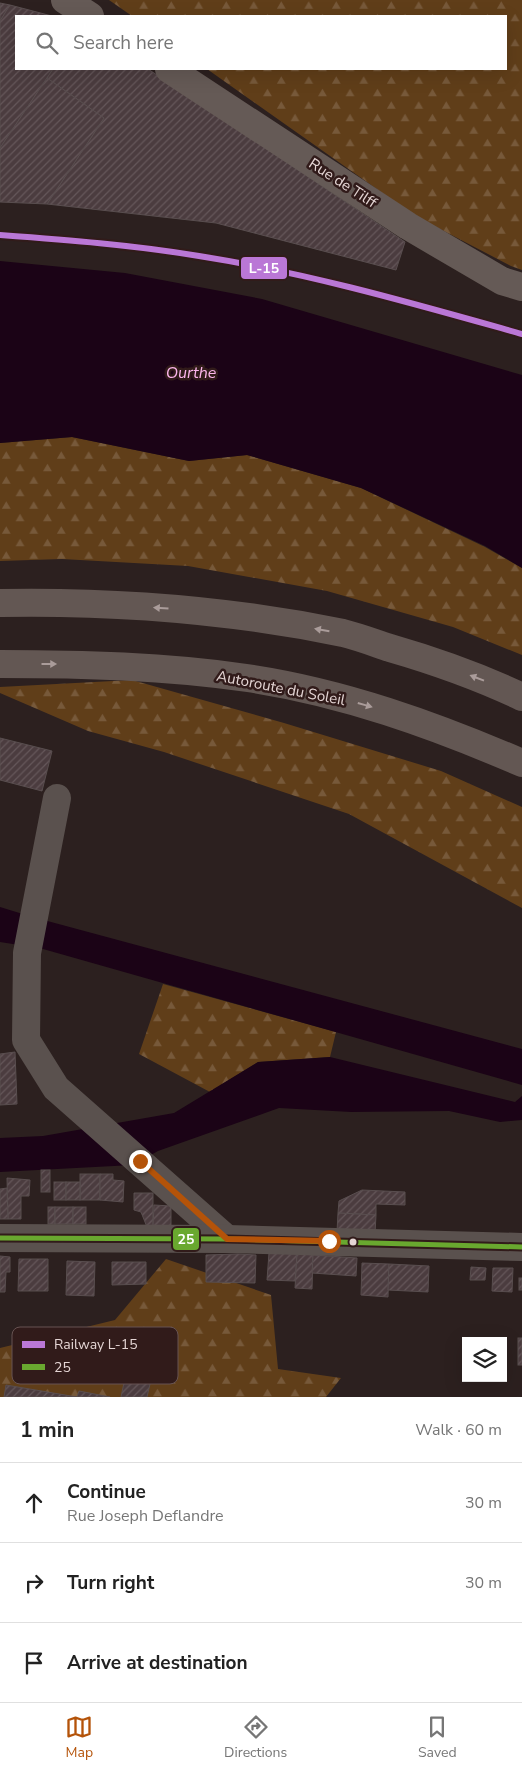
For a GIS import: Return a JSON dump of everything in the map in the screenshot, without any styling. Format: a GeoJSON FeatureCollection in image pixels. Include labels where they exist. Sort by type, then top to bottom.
{"type":"FeatureCollection","features":[{"type":"Feature","properties":{"kind":"highway"},"geometry":{"type":"LineString","coordinates":[[0,603],[70,602],[168,608],[258,618],[335,632],[420,657],[522,697]]}},
{"type":"Feature","properties":{"kind":"highway","name":"Autoroute du Soleil"},"geometry":{"type":"LineString","coordinates":[[0,664],[129,667],[247,678],[327,695],[398,715],[474,742],[522,763]]}},
{"type":"Feature","properties":{"kind":"main road"},"geometry":{"type":"LineString","coordinates":[[65,0],[88,15]]}},
{"type":"Feature","properties":{"kind":"main road","name":"Rue de Tilff"},"geometry":{"type":"LineString","coordinates":[[172,70],[408,226],[502,281],[522,287]]}},
{"type":"Feature","properties":{"kind":"street"},"geometry":{"type":"LineString","coordinates":[[57,798],[27,953],[26,1040],[56,1088],[227,1239]]}},
{"type":"Feature","properties":{"kind":"street"},"geometry":{"type":"LineString","coordinates":[[0,1238],[227,1239],[522,1247]]}},
{"type":"Feature","properties":{"kind":"green space"},"geometry":{"type":"Polygon","coordinates":[[[109,0],[522,0],[522,270],[415,216],[208,70],[507,70],[507,15],[131,15],[109,0]]]}},
{"type":"Feature","properties":{"kind":"green space"},"geometry":{"type":"Polygon","coordinates":[[[72,437],[189,461],[247,455],[361,488],[485,547],[522,568],[522,655],[453,627],[327,591],[188,566],[62,559],[0,561],[0,443],[72,437]]]}},
{"type":"Feature","properties":{"kind":"green space"},"geometry":{"type":"Polygon","coordinates":[[[132,680],[284,723],[441,771],[522,807],[522,908],[349,814],[164,752],[88,731],[0,693],[0,687],[132,680]]]}},
{"type":"Feature","properties":{"kind":"green space"},"geometry":{"type":"Polygon","coordinates":[[[163,984],[336,1032],[330,1057],[258,1062],[210,1092],[139,1054],[163,984]]]}},
{"type":"Feature","properties":{"kind":"green space"},"geometry":{"type":"Polygon","coordinates":[[[166,1259],[271,1295],[278,1369],[341,1378],[326,1397],[0,1397],[0,1348],[12,1345],[12,1384],[178,1384],[178,1327],[86,1327],[115,1320],[166,1259]]]}},
{"type":"Feature","properties":{"kind":"water","name":"Ourthe"},"geometry":{"type":"Polygon","coordinates":[[[0,261],[125,273],[262,299],[522,375],[522,568],[485,546],[361,488],[247,455],[189,461],[72,437],[0,443],[0,261]]]}},
{"type":"Feature","properties":{"kind":"water"},"geometry":{"type":"Polygon","coordinates":[[[0,907],[26,915],[19,945],[0,942],[0,907]]]}},
{"type":"Feature","properties":{"kind":"water"},"geometry":{"type":"Polygon","coordinates":[[[40,919],[522,1049],[522,1085],[36,947],[40,919]]]}},
{"type":"Feature","properties":{"kind":"water"},"geometry":{"type":"Polygon","coordinates":[[[330,1057],[515,1102],[522,1096],[522,1120],[500,1122],[449,1111],[351,1112],[279,1108],[158,1151],[133,1165],[0,1172],[0,1138],[43,1136],[174,1113],[258,1062],[330,1057]]]}},
{"type":"Feature","properties":{"kind":"building"},"geometry":{"type":"Polygon","coordinates":[[[0,3],[10,5],[0,21],[0,3]]]}},
{"type":"Feature","properties":{"kind":"building"},"geometry":{"type":"Polygon","coordinates":[[[10,5],[48,15],[15,15],[15,70],[52,70],[0,148],[0,21],[10,5]]]}},
{"type":"Feature","properties":{"kind":"building"},"geometry":{"type":"Polygon","coordinates":[[[52,70],[149,70],[405,242],[396,270],[216,223],[47,204],[104,118],[47,78],[52,70]]]}},
{"type":"Feature","properties":{"kind":"building"},"geometry":{"type":"Polygon","coordinates":[[[47,78],[104,118],[47,204],[0,202],[0,148],[47,78]]]}},
{"type":"Feature","properties":{"kind":"building"},"geometry":{"type":"Polygon","coordinates":[[[0,738],[52,751],[42,791],[0,780],[0,738]]]}},
{"type":"Feature","properties":{"kind":"building"},"geometry":{"type":"Polygon","coordinates":[[[15,1052],[17,1104],[0,1105],[0,1054],[15,1052]]]}},
{"type":"Feature","properties":{"kind":"building"},"geometry":{"type":"Polygon","coordinates":[[[41,1170],[50,1170],[50,1192],[41,1192],[41,1170]]]}},
{"type":"Feature","properties":{"kind":"building"},"geometry":{"type":"Polygon","coordinates":[[[80,1174],[100,1174],[100,1200],[80,1200],[80,1174]]]}},
{"type":"Feature","properties":{"kind":"building"},"geometry":{"type":"Polygon","coordinates":[[[100,1174],[113,1174],[113,1180],[124,1181],[123,1202],[100,1200],[100,1174]]]}},
{"type":"Feature","properties":{"kind":"building"},"geometry":{"type":"Polygon","coordinates":[[[7,1178],[30,1180],[29,1196],[21,1196],[21,1219],[8,1219],[7,1178]]]}},
{"type":"Feature","properties":{"kind":"building"},"geometry":{"type":"Polygon","coordinates":[[[54,1182],[66,1182],[66,1200],[54,1200],[54,1182]]]}},
{"type":"Feature","properties":{"kind":"building"},"geometry":{"type":"Polygon","coordinates":[[[66,1182],[80,1182],[80,1200],[66,1200],[66,1182]]]}},
{"type":"Feature","properties":{"kind":"building"},"geometry":{"type":"Polygon","coordinates":[[[7,1188],[8,1219],[0,1219],[0,1189],[7,1188]]]}},
{"type":"Feature","properties":{"kind":"building"},"geometry":{"type":"Polygon","coordinates":[[[362,1190],[405,1192],[405,1205],[376,1204],[376,1215],[338,1213],[339,1201],[362,1190]]]}},
{"type":"Feature","properties":{"kind":"building"},"geometry":{"type":"Polygon","coordinates":[[[134,1193],[153,1193],[153,1227],[147,1227],[141,1212],[134,1210],[134,1193]]]}},
{"type":"Feature","properties":{"kind":"building"},"geometry":{"type":"Polygon","coordinates":[[[154,1205],[171,1206],[171,1228],[153,1227],[154,1205]]]}},
{"type":"Feature","properties":{"kind":"building"},"geometry":{"type":"Polygon","coordinates":[[[48,1207],[55,1207],[55,1224],[48,1224],[48,1207]]]}},
{"type":"Feature","properties":{"kind":"building"},"geometry":{"type":"Polygon","coordinates":[[[55,1207],[73,1207],[73,1224],[55,1224],[55,1207]]]}},
{"type":"Feature","properties":{"kind":"building"},"geometry":{"type":"Polygon","coordinates":[[[73,1207],[86,1207],[86,1224],[73,1224],[73,1207]]]}},
{"type":"Feature","properties":{"kind":"building"},"geometry":{"type":"Polygon","coordinates":[[[338,1213],[376,1215],[375,1233],[337,1232],[338,1213]]]}},
{"type":"Feature","properties":{"kind":"building"},"geometry":{"type":"Polygon","coordinates":[[[269,1253],[297,1254],[295,1281],[267,1280],[269,1253]]]}},
{"type":"Feature","properties":{"kind":"building"},"geometry":{"type":"Polygon","coordinates":[[[297,1254],[313,1255],[312,1289],[295,1288],[297,1254]]]}},
{"type":"Feature","properties":{"kind":"building"},"geometry":{"type":"Polygon","coordinates":[[[206,1255],[256,1255],[255,1283],[206,1282],[206,1255]]]}},
{"type":"Feature","properties":{"kind":"building"},"geometry":{"type":"Polygon","coordinates":[[[313,1255],[357,1258],[356,1276],[312,1273],[313,1255]]]}},
{"type":"Feature","properties":{"kind":"building"},"geometry":{"type":"Polygon","coordinates":[[[0,1256],[10,1257],[10,1272],[6,1272],[5,1292],[0,1292],[0,1256]]]}},
{"type":"Feature","properties":{"kind":"building"},"geometry":{"type":"Polygon","coordinates":[[[19,1259],[48,1259],[48,1291],[18,1291],[19,1259]]]}},
{"type":"Feature","properties":{"kind":"building"},"geometry":{"type":"Polygon","coordinates":[[[67,1261],[95,1262],[94,1296],[66,1295],[67,1261]]]}},
{"type":"Feature","properties":{"kind":"building"},"geometry":{"type":"Polygon","coordinates":[[[112,1262],[146,1262],[146,1284],[112,1285],[112,1262]]]}},
{"type":"Feature","properties":{"kind":"building"},"geometry":{"type":"Polygon","coordinates":[[[362,1263],[389,1264],[388,1297],[361,1295],[362,1263]]]}},
{"type":"Feature","properties":{"kind":"building"},"geometry":{"type":"Polygon","coordinates":[[[389,1264],[429,1266],[428,1292],[388,1290],[389,1264]]]}},
{"type":"Feature","properties":{"kind":"building"},"geometry":{"type":"Polygon","coordinates":[[[471,1267],[486,1268],[485,1280],[470,1280],[471,1267]]]}},
{"type":"Feature","properties":{"kind":"building"},"geometry":{"type":"Polygon","coordinates":[[[493,1268],[513,1268],[512,1292],[492,1291],[493,1268]]]}},
{"type":"Feature","properties":{"kind":"building"},"geometry":{"type":"Polygon","coordinates":[[[519,1278],[522,1278],[522,1290],[519,1290],[519,1278]]]}},
{"type":"Feature","properties":{"kind":"building"},"geometry":{"type":"Polygon","coordinates":[[[518,1338],[522,1338],[522,1365],[518,1365],[518,1338]]]}},
{"type":"Feature","properties":{"kind":"building"},"geometry":{"type":"Polygon","coordinates":[[[124,1384],[150,1384],[147,1397],[121,1397],[124,1384]]]}},
{"type":"Feature","properties":{"kind":"building"},"geometry":{"type":"Polygon","coordinates":[[[6,1385],[77,1397],[4,1397],[6,1385]]]}},
{"type":"Feature","properties":{"kind":"building"},"geometry":{"type":"Polygon","coordinates":[[[79,1391],[110,1397],[77,1397],[79,1391]]]}},
{"type":"Feature","properties":{"kind":"rail line","name":"L-15"},"geometry":{"type":"LineString","coordinates":[[0,235],[125,246],[240,263],[361,290],[522,334]]}},
{"type":"Feature","properties":{"kind":"transit line","name":"25"},"geometry":{"type":"LineString","coordinates":[[0,1238],[227,1239],[522,1247]]}},
{"type":"Feature","properties":{"kind":"route"},"geometry":{"type":"LineString","coordinates":[[140,1161],[227,1239],[329,1241]]}}]}
